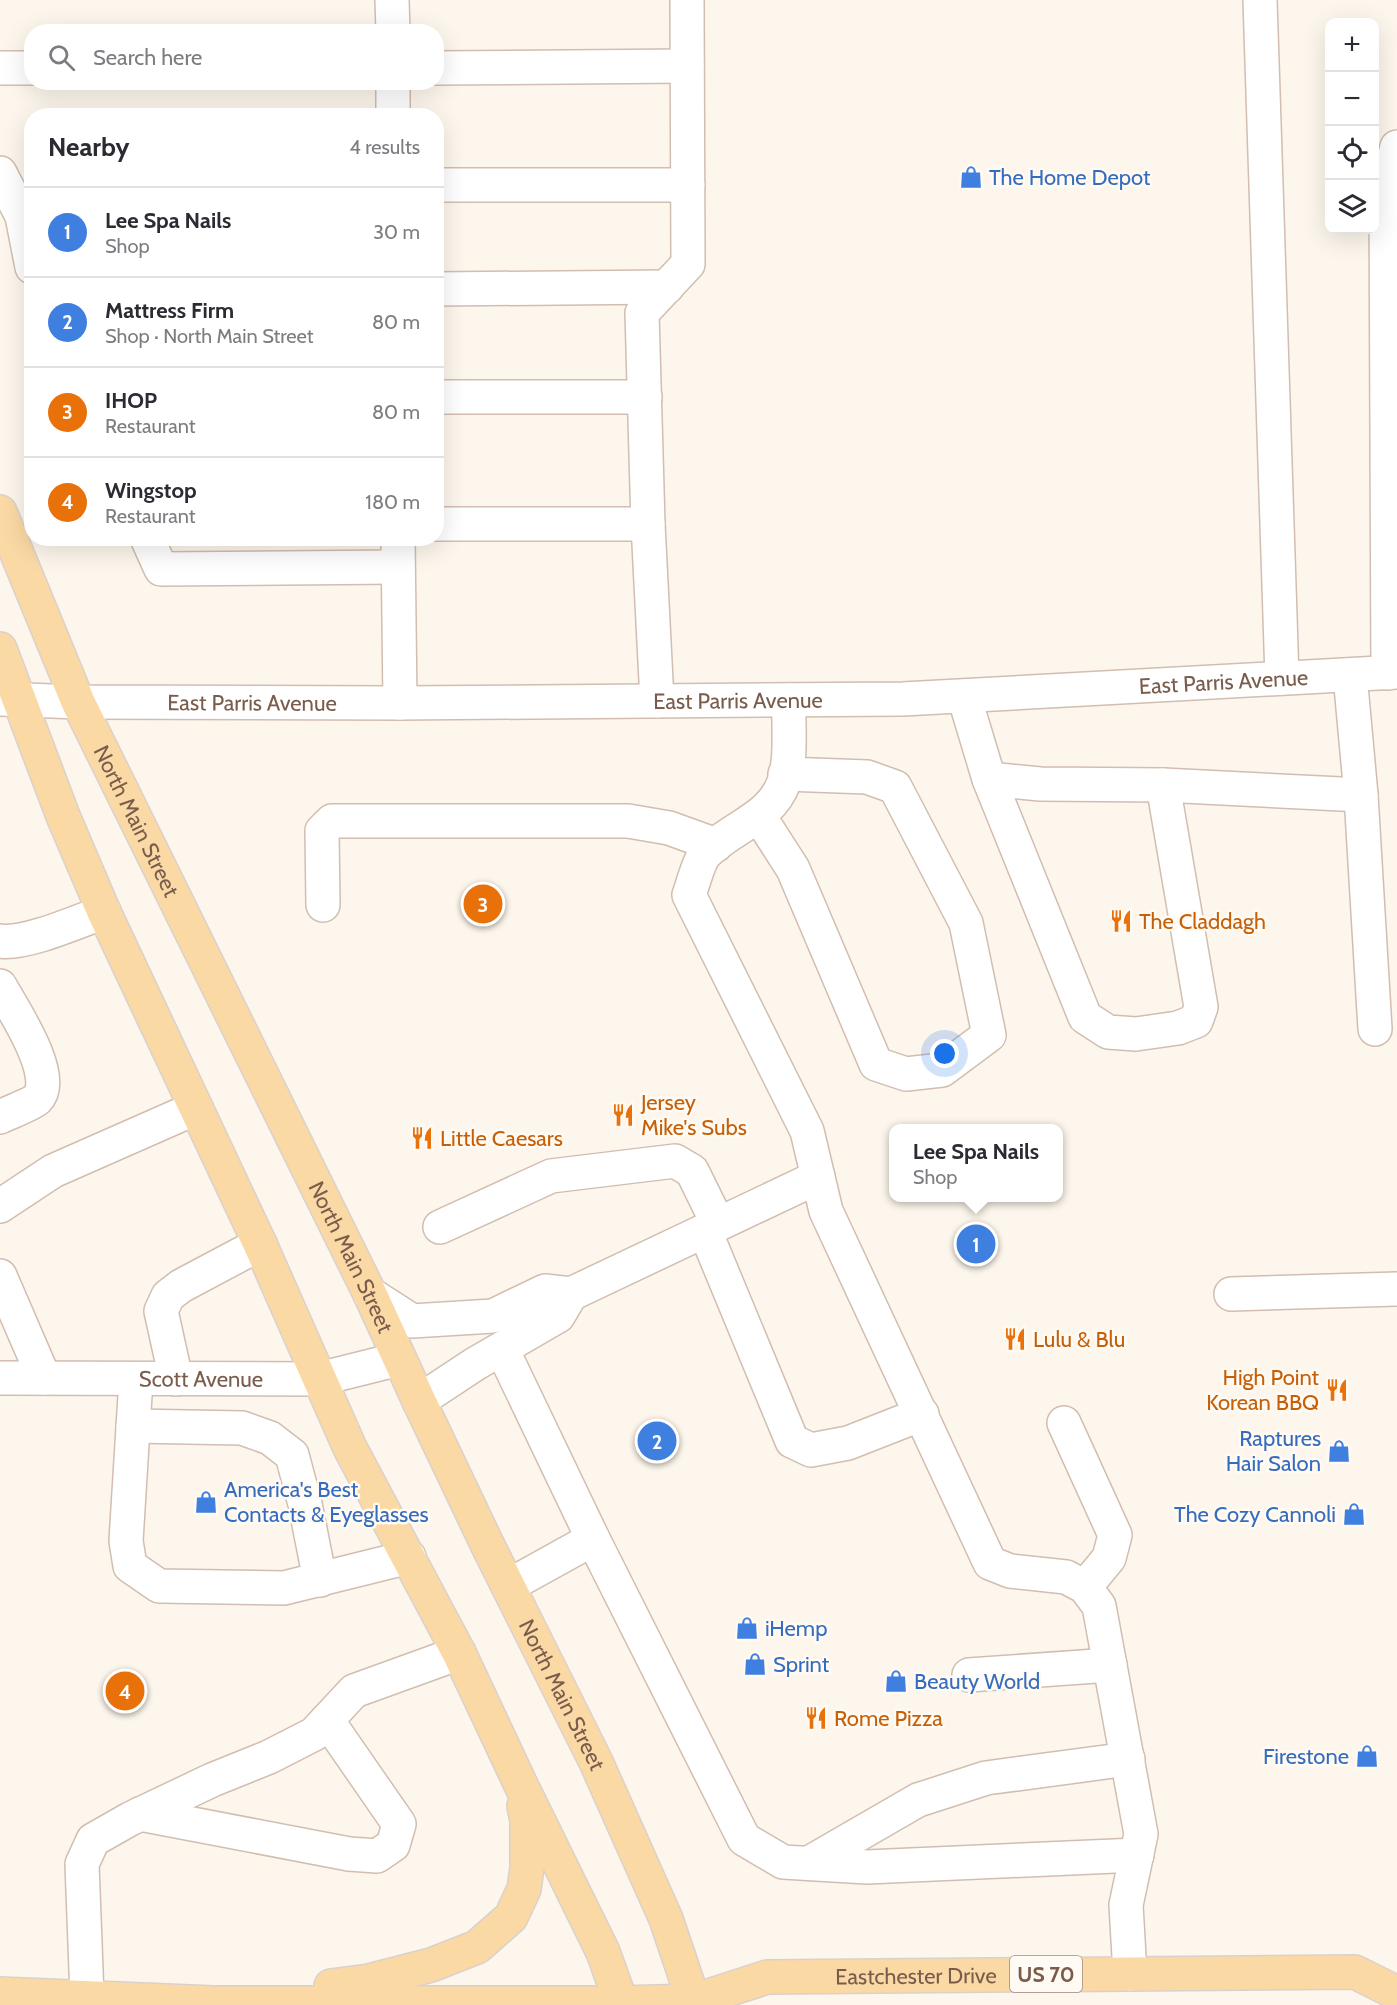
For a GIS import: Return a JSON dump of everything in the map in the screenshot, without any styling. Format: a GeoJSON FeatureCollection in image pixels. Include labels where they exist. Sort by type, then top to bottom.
{"type":"FeatureCollection","features":[{"type":"Feature","properties":{"kind":"main road","name":"North Main Street"},"geometry":{"type":"LineString","coordinates":[[0,512],[78,702],[370,1294],[418,1401],[596,1762],[661,1908],[696,2004]]}},
{"type":"Feature","properties":{"kind":"main road"},"geometry":{"type":"LineString","coordinates":[[0,650],[9,699],[104,912],[260,1244],[350,1448],[459,1653],[520,1784],[603,1952],[622,2004]]}},
{"type":"Feature","properties":{"kind":"main road"},"geometry":{"type":"LineString","coordinates":[[214,2002],[369,1981],[430,1965],[477,1947],[511,1917],[524,1889],[527,1869],[527,1821],[520,1784]]}},
{"type":"Feature","properties":{"kind":"main road","name":"Eastchester Drive"},"geometry":{"type":"LineString","coordinates":[[696,2004],[767,1977],[1355,1972],[1397,1993]]}},
{"type":"Feature","properties":{"kind":"main road","name":"US 70"},"geometry":{"type":"LineString","coordinates":[[0,1994],[88,2001],[696,2004]]}},
{"type":"Feature","properties":{"kind":"street"},"geometry":{"type":"LineString","coordinates":[[392,0],[393,24]]}},
{"type":"Feature","properties":{"kind":"street"},"geometry":{"type":"LineString","coordinates":[[657,701],[648,524],[642,313],[688,264],[687,0]]}},
{"type":"Feature","properties":{"kind":"street"},"geometry":{"type":"LineString","coordinates":[[1260,0],[1282,678]]}},
{"type":"Feature","properties":{"kind":"street"},"geometry":{"type":"LineString","coordinates":[[444,68],[687,66]]}},
{"type":"Feature","properties":{"kind":"street"},"geometry":{"type":"LineString","coordinates":[[0,68],[24,68]]}},
{"type":"Feature","properties":{"kind":"street"},"geometry":{"type":"LineString","coordinates":[[393,90],[393,108]]}},
{"type":"Feature","properties":{"kind":"street"},"geometry":{"type":"LineString","coordinates":[[1393,672],[1386,189],[1397,147]]}},
{"type":"Feature","properties":{"kind":"street"},"geometry":{"type":"LineString","coordinates":[[13,182],[24,226]]}},
{"type":"Feature","properties":{"kind":"street"},"geometry":{"type":"LineString","coordinates":[[444,185],[688,185]]}},
{"type":"Feature","properties":{"kind":"street"},"geometry":{"type":"LineString","coordinates":[[444,289],[667,287]]}},
{"type":"Feature","properties":{"kind":"street"},"geometry":{"type":"LineString","coordinates":[[444,397],[645,397]]}},
{"type":"Feature","properties":{"kind":"street"},"geometry":{"type":"LineString","coordinates":[[444,524],[648,524]]}},
{"type":"Feature","properties":{"kind":"street"},"geometry":{"type":"LineString","coordinates":[[151,546],[161,569],[398,553],[400,703]]}},
{"type":"Feature","properties":{"kind":"street","name":"East Parris Avenue"},"geometry":{"type":"LineString","coordinates":[[9,699],[78,702],[400,703],[903,699],[1393,672]]}},
{"type":"Feature","properties":{"kind":"street"},"geometry":{"type":"LineString","coordinates":[[1350,675],[1375,1029]]}},
{"type":"Feature","properties":{"kind":"street"},"geometry":{"type":"LineString","coordinates":[[964,696],[989,779],[1085,1017],[1108,1032],[1136,1034],[1178,1028],[1196,1021],[1201,1007],[1163,785]]}},
{"type":"Feature","properties":{"kind":"street"},"geometry":{"type":"LineString","coordinates":[[789,700],[788,755],[783,783],[772,803],[759,816],[705,854],[689,895],[807,1131],[826,1211],[990,1563],[1010,1571],[1066,1577],[1085,1587],[1099,1606],[1141,1834],[1126,1905],[1130,1974]]}},
{"type":"Feature","properties":{"kind":"street"},"geometry":{"type":"LineString","coordinates":[[759,816],[793,868],[876,1064],[906,1074],[942,1070],[989,1035],[966,923],[895,787],[867,777],[785,774]]}},
{"type":"Feature","properties":{"kind":"street"},"geometry":{"type":"LineString","coordinates":[[989,779],[1040,784],[1163,785],[1360,795]]}},
{"type":"Feature","properties":{"kind":"street"},"geometry":{"type":"LineString","coordinates":[[323,905],[322,831],[332,821],[628,821],[669,828],[716,845]]}},
{"type":"Feature","properties":{"kind":"street"},"geometry":{"type":"LineString","coordinates":[[0,941],[10,943],[104,912]]}},
{"type":"Feature","properties":{"kind":"street"},"geometry":{"type":"LineString","coordinates":[[0,986],[40,1061],[43,1088],[37,1099],[0,1117]]}},
{"type":"Feature","properties":{"kind":"street"},"geometry":{"type":"LineString","coordinates":[[0,1206],[53,1171],[196,1108]]}},
{"type":"Feature","properties":{"kind":"street"},"geometry":{"type":"LineString","coordinates":[[440,1227],[551,1176],[675,1161],[692,1171],[792,1441],[811,1450],[848,1443],[922,1414]]}},
{"type":"Feature","properties":{"kind":"street"},"geometry":{"type":"LineString","coordinates":[[370,1294],[412,1321],[493,1316],[545,1291],[571,1294],[818,1176]]}},
{"type":"Feature","properties":{"kind":"street"},"geometry":{"type":"LineString","coordinates":[[176,1379],[161,1311],[168,1296],[181,1286],[260,1244]]}},
{"type":"Feature","properties":{"kind":"street"},"geometry":{"type":"LineString","coordinates":[[0,1276],[44,1378]]}},
{"type":"Feature","properties":{"kind":"street"},"geometry":{"type":"LineString","coordinates":[[1231,1294],[1397,1289]]}},
{"type":"Feature","properties":{"kind":"street"},"geometry":{"type":"LineString","coordinates":[[418,1401],[475,1364],[558,1316],[571,1294]]}},
{"type":"Feature","properties":{"kind":"street"},"geometry":{"type":"LineString","coordinates":[[502,1348],[593,1539],[744,1839],[783,1862],[867,1867],[1137,1855]]}},
{"type":"Feature","properties":{"kind":"street","name":"Scott Avenue"},"geometry":{"type":"LineString","coordinates":[[0,1378],[319,1379],[399,1359]]}},
{"type":"Feature","properties":{"kind":"street"},"geometry":{"type":"LineString","coordinates":[[136,1379],[126,1541],[130,1566],[159,1586],[284,1588],[409,1557]]}},
{"type":"Feature","properties":{"kind":"street"},"geometry":{"type":"LineString","coordinates":[[1064,1423],[1116,1535],[1109,1558],[1085,1587]]}},
{"type":"Feature","properties":{"kind":"street"},"geometry":{"type":"LineString","coordinates":[[133,1426],[242,1428],[270,1438],[292,1455],[305,1504],[320,1580]]}},
{"type":"Feature","properties":{"kind":"street"},"geometry":{"type":"LineString","coordinates":[[508,1586],[593,1539]]}},
{"type":"Feature","properties":{"kind":"street"},"geometry":{"type":"LineString","coordinates":[[88,2001],[82,1864],[93,1840],[140,1814],[212,1780],[269,1757],[314,1734],[354,1691],[459,1653]]}},
{"type":"Feature","properties":{"kind":"street"},"geometry":{"type":"LineString","coordinates":[[969,1675],[1110,1665]]}},
{"type":"Feature","properties":{"kind":"street"},"geometry":{"type":"LineString","coordinates":[[140,1814],[349,1854],[377,1856],[393,1845],[399,1824],[327,1720]]}},
{"type":"Feature","properties":{"kind":"street"},"geometry":{"type":"LineString","coordinates":[[809,1863],[918,1800],[986,1778],[1128,1759]]}},
{"type":"Feature","properties":{"kind":"place","name":"The Home Depot"},"geometry":{"type":"Point","coordinates":[971,177]}},
{"type":"Feature","properties":{"kind":"place","name":"IHOP"},"geometry":{"type":"Point","coordinates":[483,904]}},
{"type":"Feature","properties":{"kind":"place","name":"The Claddagh"},"geometry":{"type":"Point","coordinates":[1121,921]}},
{"type":"Feature","properties":{"kind":"place","name":"Jersey Mike's Subs"},"geometry":{"type":"Point","coordinates":[623,1115]}},
{"type":"Feature","properties":{"kind":"place","name":"Little Caesars"},"geometry":{"type":"Point","coordinates":[422,1138]}},
{"type":"Feature","properties":{"kind":"place","name":"Lee Spa Nails"},"geometry":{"type":"Point","coordinates":[976,1244]}},
{"type":"Feature","properties":{"kind":"place","name":"Lulu & Blu"},"geometry":{"type":"Point","coordinates":[1015,1339]}},
{"type":"Feature","properties":{"kind":"place","name":"High Point Korean BBQ"},"geometry":{"type":"Point","coordinates":[1337,1390]}},
{"type":"Feature","properties":{"kind":"place","name":"Mattress Firm"},"geometry":{"type":"Point","coordinates":[657,1441]}},
{"type":"Feature","properties":{"kind":"place","name":"Raptures Hair Salon"},"geometry":{"type":"Point","coordinates":[1339,1451]}},
{"type":"Feature","properties":{"kind":"place","name":"America's Best Contacts & Eyeglasses"},"geometry":{"type":"Point","coordinates":[206,1502]}},
{"type":"Feature","properties":{"kind":"place","name":"The Cozy Cannoli"},"geometry":{"type":"Point","coordinates":[1354,1514]}},
{"type":"Feature","properties":{"kind":"place","name":"iHemp"},"geometry":{"type":"Point","coordinates":[747,1628]}},
{"type":"Feature","properties":{"kind":"place","name":"Sprint"},"geometry":{"type":"Point","coordinates":[755,1664]}},
{"type":"Feature","properties":{"kind":"place","name":"Beauty World"},"geometry":{"type":"Point","coordinates":[896,1681]}},
{"type":"Feature","properties":{"kind":"place","name":"Wingstop"},"geometry":{"type":"Point","coordinates":[125,1691]}},
{"type":"Feature","properties":{"kind":"place","name":"Rome Pizza"},"geometry":{"type":"Point","coordinates":[816,1718]}},
{"type":"Feature","properties":{"kind":"place","name":"Firestone"},"geometry":{"type":"Point","coordinates":[1367,1756]}}]}
